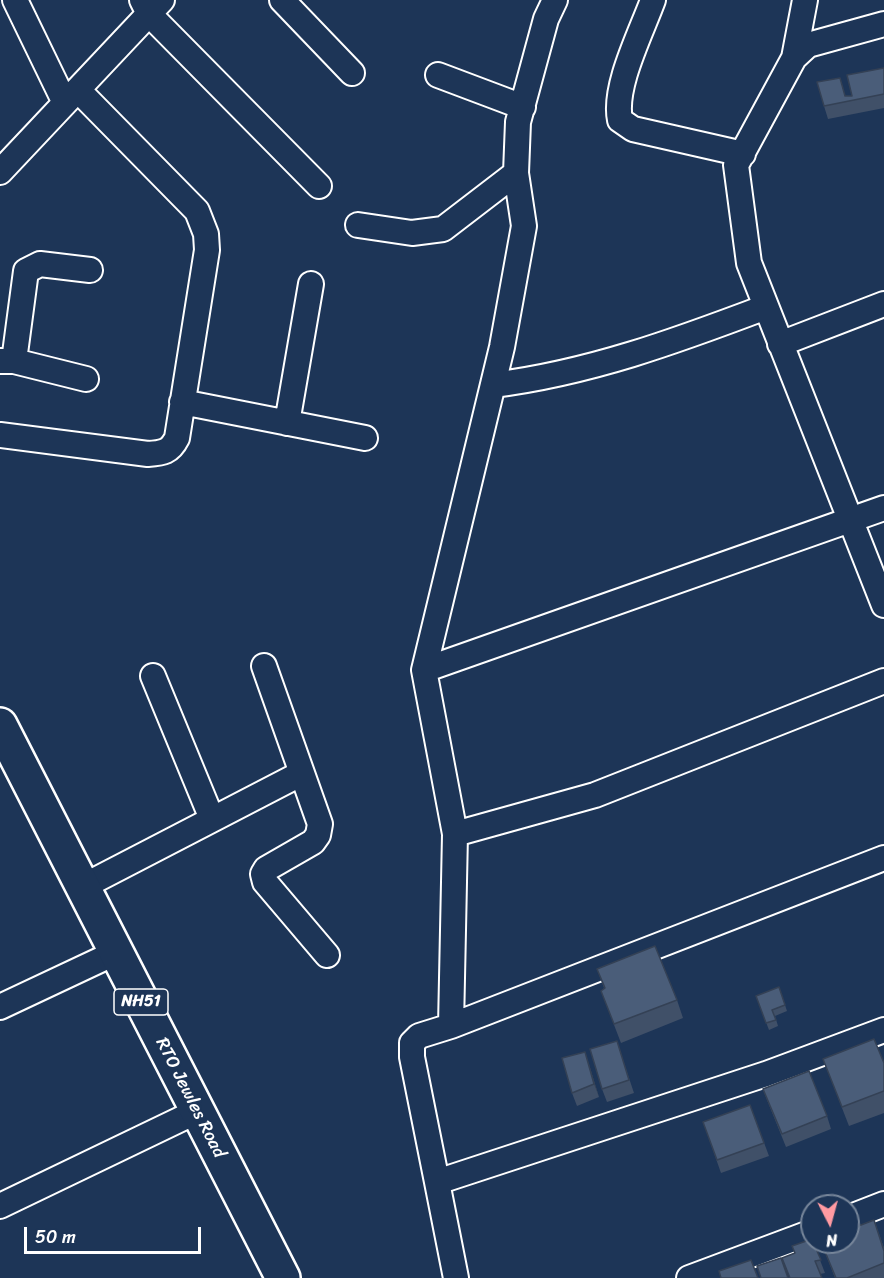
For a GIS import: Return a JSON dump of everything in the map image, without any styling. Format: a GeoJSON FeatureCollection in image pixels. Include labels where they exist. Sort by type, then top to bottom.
{"type":"FeatureCollection","features":[{"type":"Feature","properties":{"kind":"highway","name":"RTO Jewles Road"},"geometry":{"type":"LineString","coordinates":[[0,724],[283,1278]]}},
{"type":"Feature","properties":{"kind":"highway","name":"RTO Jewles Road"},"geometry":{"type":"LineString","coordinates":[[0,763],[264,1278]]}},
{"type":"Feature","properties":{"kind":"street"},"geometry":{"type":"LineString","coordinates":[[0,435],[148,454],[163,453],[172,448],[177,438],[207,250],[203,222],[197,211],[71,96],[15,0]]}},
{"type":"Feature","properties":{"kind":"street"},"geometry":{"type":"LineString","coordinates":[[282,0],[352,73]]}},
{"type":"Feature","properties":{"kind":"street"},"geometry":{"type":"LineString","coordinates":[[451,1026],[455,834],[424,670],[493,385],[524,226],[516,173],[518,122],[546,19],[555,0]]}},
{"type":"Feature","properties":{"kind":"street"},"geometry":{"type":"LineString","coordinates":[[653,0],[620,91],[617,108],[620,120],[633,129],[743,154]]}},
{"type":"Feature","properties":{"kind":"street"},"geometry":{"type":"LineString","coordinates":[[805,0],[794,58],[736,165],[749,263],[884,605]]}},
{"type":"Feature","properties":{"kind":"street"},"geometry":{"type":"LineString","coordinates":[[0,172],[151,5],[319,186]]}},
{"type":"Feature","properties":{"kind":"street"},"geometry":{"type":"LineString","coordinates":[[794,58],[808,45],[884,24]]}},
{"type":"Feature","properties":{"kind":"street"},"geometry":{"type":"LineString","coordinates":[[438,75],[523,107]]}},
{"type":"Feature","properties":{"kind":"street"},"geometry":{"type":"LineString","coordinates":[[358,225],[412,234],[443,229],[516,173]]}},
{"type":"Feature","properties":{"kind":"street"},"geometry":{"type":"LineString","coordinates":[[86,379],[7,361],[26,271],[40,264],[90,270]]}},
{"type":"Feature","properties":{"kind":"street"},"geometry":{"type":"LineString","coordinates":[[287,423],[311,284]]}},
{"type":"Feature","properties":{"kind":"street"},"geometry":{"type":"LineString","coordinates":[[780,344],[884,303]]}},
{"type":"Feature","properties":{"kind":"street"},"geometry":{"type":"LineString","coordinates":[[493,385],[591,368],[667,345],[766,307]]}},
{"type":"Feature","properties":{"kind":"street"},"geometry":{"type":"LineString","coordinates":[[182,402],[365,438]]}},
{"type":"Feature","properties":{"kind":"street"},"geometry":{"type":"LineString","coordinates":[[424,670],[884,508]]}},
{"type":"Feature","properties":{"kind":"street"},"geometry":{"type":"LineString","coordinates":[[264,666],[320,824],[318,835],[313,842],[266,869],[263,874],[268,889],[327,955]]}},
{"type":"Feature","properties":{"kind":"street"},"geometry":{"type":"LineString","coordinates":[[153,676],[212,819]]}},
{"type":"Feature","properties":{"kind":"street"},"geometry":{"type":"LineString","coordinates":[[455,834],[595,795],[884,681]]}},
{"type":"Feature","properties":{"kind":"street"},"geometry":{"type":"LineString","coordinates":[[84,886],[302,773]]}},
{"type":"Feature","properties":{"kind":"street"},"geometry":{"type":"LineString","coordinates":[[456,1278],[412,1057],[412,1043],[419,1036],[451,1026],[884,858]]}},
{"type":"Feature","properties":{"kind":"street"},"geometry":{"type":"LineString","coordinates":[[0,1007],[102,959]]}},
{"type":"Feature","properties":{"kind":"street"},"geometry":{"type":"LineString","coordinates":[[437,1182],[766,1074],[884,1030]]}},
{"type":"Feature","properties":{"kind":"street"},"geometry":{"type":"LineString","coordinates":[[0,1206],[183,1118]]}},
{"type":"Feature","properties":{"kind":"street"},"geometry":{"type":"LineString","coordinates":[[860,1213],[884,1204]]}},
{"type":"Feature","properties":{"kind":"street"},"geometry":{"type":"LineString","coordinates":[[689,1278],[800,1236]]}},
{"type":"Feature","properties":{"kind":"building"},"geometry":{"type":"Polygon","coordinates":[[[884,68],[884,94],[824,106],[817,82],[840,78],[845,96],[852,96],[847,75],[884,68]]]}},
{"type":"Feature","properties":{"kind":"building"},"geometry":{"type":"Polygon","coordinates":[[[655,946],[677,1000],[614,1024],[601,991],[605,988],[597,969],[655,946]]]}},
{"type":"Feature","properties":{"kind":"building"},"geometry":{"type":"Polygon","coordinates":[[[779,987],[785,1005],[772,1010],[776,1020],[766,1023],[756,996],[779,987]]]}},
{"type":"Feature","properties":{"kind":"building"},"geometry":{"type":"Polygon","coordinates":[[[874,1039],[884,1063],[884,1091],[842,1107],[823,1059],[874,1039]]]}},
{"type":"Feature","properties":{"kind":"building"},"geometry":{"type":"Polygon","coordinates":[[[617,1041],[629,1080],[602,1089],[590,1049],[617,1041]]]}},
{"type":"Feature","properties":{"kind":"building"},"geometry":{"type":"Polygon","coordinates":[[[585,1052],[594,1084],[572,1093],[562,1058],[585,1052]]]}},
{"type":"Feature","properties":{"kind":"building"},"geometry":{"type":"Polygon","coordinates":[[[809,1071],[827,1116],[782,1134],[763,1089],[809,1071]]]}},
{"type":"Feature","properties":{"kind":"building"},"geometry":{"type":"Polygon","coordinates":[[[750,1105],[764,1143],[717,1160],[703,1122],[750,1105]]]}},
{"type":"Feature","properties":{"kind":"building"},"geometry":{"type":"Polygon","coordinates":[[[874,1220],[884,1251],[884,1263],[847,1278],[836,1278],[826,1254],[860,1254],[860,1225],[874,1220]]]}},
{"type":"Feature","properties":{"kind":"building"},"geometry":{"type":"Polygon","coordinates":[[[800,1243],[800,1254],[818,1254],[821,1260],[815,1261],[822,1278],[790,1278],[782,1258],[795,1253],[792,1246],[800,1243]]]}},
{"type":"Feature","properties":{"kind":"building"},"geometry":{"type":"Polygon","coordinates":[[[781,1258],[788,1278],[761,1278],[757,1266],[781,1258]]]}},
{"type":"Feature","properties":{"kind":"building"},"geometry":{"type":"Polygon","coordinates":[[[751,1260],[758,1278],[721,1278],[719,1271],[751,1260]]]}}]}
